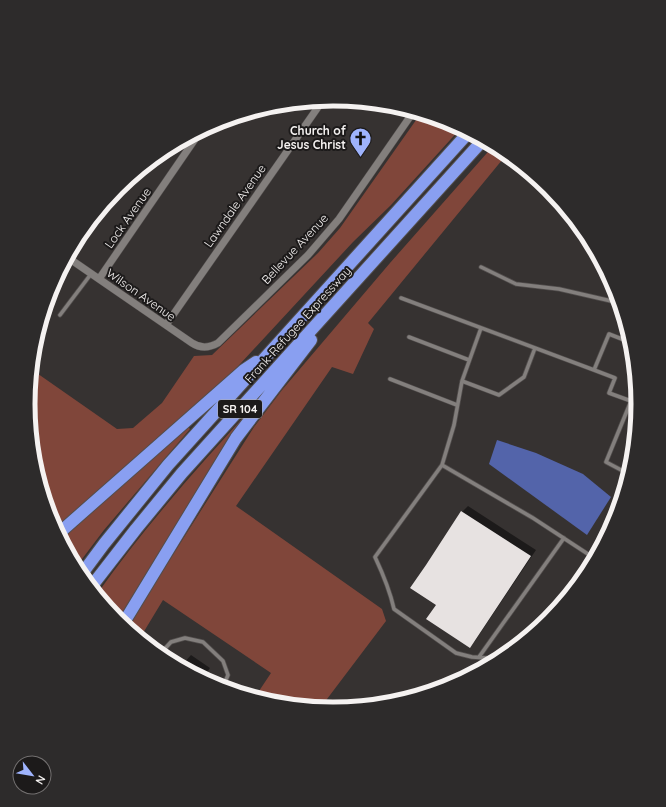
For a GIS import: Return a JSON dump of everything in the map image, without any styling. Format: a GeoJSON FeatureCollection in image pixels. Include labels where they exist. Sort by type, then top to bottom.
{"type":"FeatureCollection","features":[{"type":"Feature","properties":{"kind":"highway","name":"Frank-Refugee Expressway"},"geometry":{"type":"LineString","coordinates":[[85,569],[108,538],[168,465],[465,136]]}},
{"type":"Feature","properties":{"kind":"highway","name":"Frank-Refugee Expressway"},"geometry":{"type":"LineString","coordinates":[[95,582],[140,523],[173,484],[480,144]]}},
{"type":"Feature","properties":{"kind":"highway"},"geometry":{"type":"LineString","coordinates":[[127,618],[236,438],[307,347],[327,314]]}},
{"type":"Feature","properties":{"kind":"highway"},"geometry":{"type":"LineString","coordinates":[[63,529],[244,370],[269,354]]}},
{"type":"Feature","properties":{"kind":"street","name":"Lawndale Avenue"},"geometry":{"type":"LineString","coordinates":[[166,325],[319,106]]}},
{"type":"Feature","properties":{"kind":"street","name":"Bellevue Avenue"},"geometry":{"type":"LineString","coordinates":[[204,348],[212,347],[218,343],[308,255],[339,219],[410,116]]}},
{"type":"Feature","properties":{"kind":"street","name":"Lock Avenue"},"geometry":{"type":"LineString","coordinates":[[99,279],[195,139]]}},
{"type":"Feature","properties":{"kind":"street","name":"Wilson Avenue"},"geometry":{"type":"LineString","coordinates":[[72,260],[198,347],[204,348]]}},
{"type":"Feature","properties":{"kind":"lane"},"geometry":{"type":"LineString","coordinates":[[481,267],[516,284],[559,289],[613,301]]}},
{"type":"Feature","properties":{"kind":"lane"},"geometry":{"type":"LineString","coordinates":[[60,315],[91,274]]}},
{"type":"Feature","properties":{"kind":"lane"},"geometry":{"type":"LineString","coordinates":[[401,298],[614,378],[609,393],[631,401]]}},
{"type":"Feature","properties":{"kind":"lane"},"geometry":{"type":"LineString","coordinates":[[481,328],[462,381],[454,425],[442,465],[375,557],[384,578],[394,609],[456,653],[472,657],[488,658]]}},
{"type":"Feature","properties":{"kind":"lane"},"geometry":{"type":"LineString","coordinates":[[594,370],[609,334],[624,340]]}},
{"type":"Feature","properties":{"kind":"lane"},"geometry":{"type":"LineString","coordinates":[[410,337],[469,360]]}},
{"type":"Feature","properties":{"kind":"lane"},"geometry":{"type":"LineString","coordinates":[[462,381],[499,395],[524,377],[535,348]]}},
{"type":"Feature","properties":{"kind":"lane"},"geometry":{"type":"LineString","coordinates":[[390,379],[458,405]]}},
{"type":"Feature","properties":{"kind":"lane"},"geometry":{"type":"LineString","coordinates":[[623,470],[606,462],[631,401]]}},
{"type":"Feature","properties":{"kind":"lane"},"geometry":{"type":"LineString","coordinates":[[442,465],[533,518],[590,555]]}},
{"type":"Feature","properties":{"kind":"lane"},"geometry":{"type":"LineString","coordinates":[[479,657],[564,538]]}},
{"type":"Feature","properties":{"kind":"lane"},"geometry":{"type":"LineString","coordinates":[[164,649],[171,642],[185,638],[203,642],[223,661],[228,675],[225,681]]}},
{"type":"Feature","properties":{"kind":"shaded area"},"geometry":{"type":"Polygon","coordinates":[[[417,118],[457,132],[391,205],[353,242],[229,376],[61,525],[45,481],[41,462],[35,404],[37,373],[117,429],[133,428],[162,403],[194,356],[212,355],[318,253],[340,228],[417,118]]]}},
{"type":"Feature","properties":{"kind":"shaded area"},"geometry":{"type":"Polygon","coordinates":[[[490,150],[503,159],[368,323],[374,329],[353,374],[332,367],[236,506],[382,609],[386,621],[325,702],[294,699],[259,692],[271,673],[163,600],[143,633],[130,622],[254,427],[282,390],[390,263],[490,150]]]}},
{"type":"Feature","properties":{"kind":"shaded area"},"geometry":{"type":"Polygon","coordinates":[[[250,410],[123,615],[100,589],[170,500],[250,410]]]}},
{"type":"Feature","properties":{"kind":"shaded area"},"geometry":{"type":"Polygon","coordinates":[[[188,427],[190,429],[104,530],[80,561],[66,535],[188,427]]]}},
{"type":"Feature","properties":{"kind":"water"},"geometry":{"type":"Polygon","coordinates":[[[497,440],[536,453],[583,474],[611,497],[587,535],[489,464],[497,440]]]}},
{"type":"Feature","properties":{"kind":"building"},"geometry":{"type":"Polygon","coordinates":[[[461,511],[531,556],[470,648],[426,619],[436,605],[410,588],[461,511]]]}},
{"type":"Feature","properties":{"kind":"building"},"geometry":{"type":"Polygon","coordinates":[[[184,660],[199,670],[184,662],[184,660]]]}},
{"type":"Feature","properties":{"kind":"place","name":"Church of Jesus Christ"},"geometry":{"type":"Point","coordinates":[361,158]}}]}
